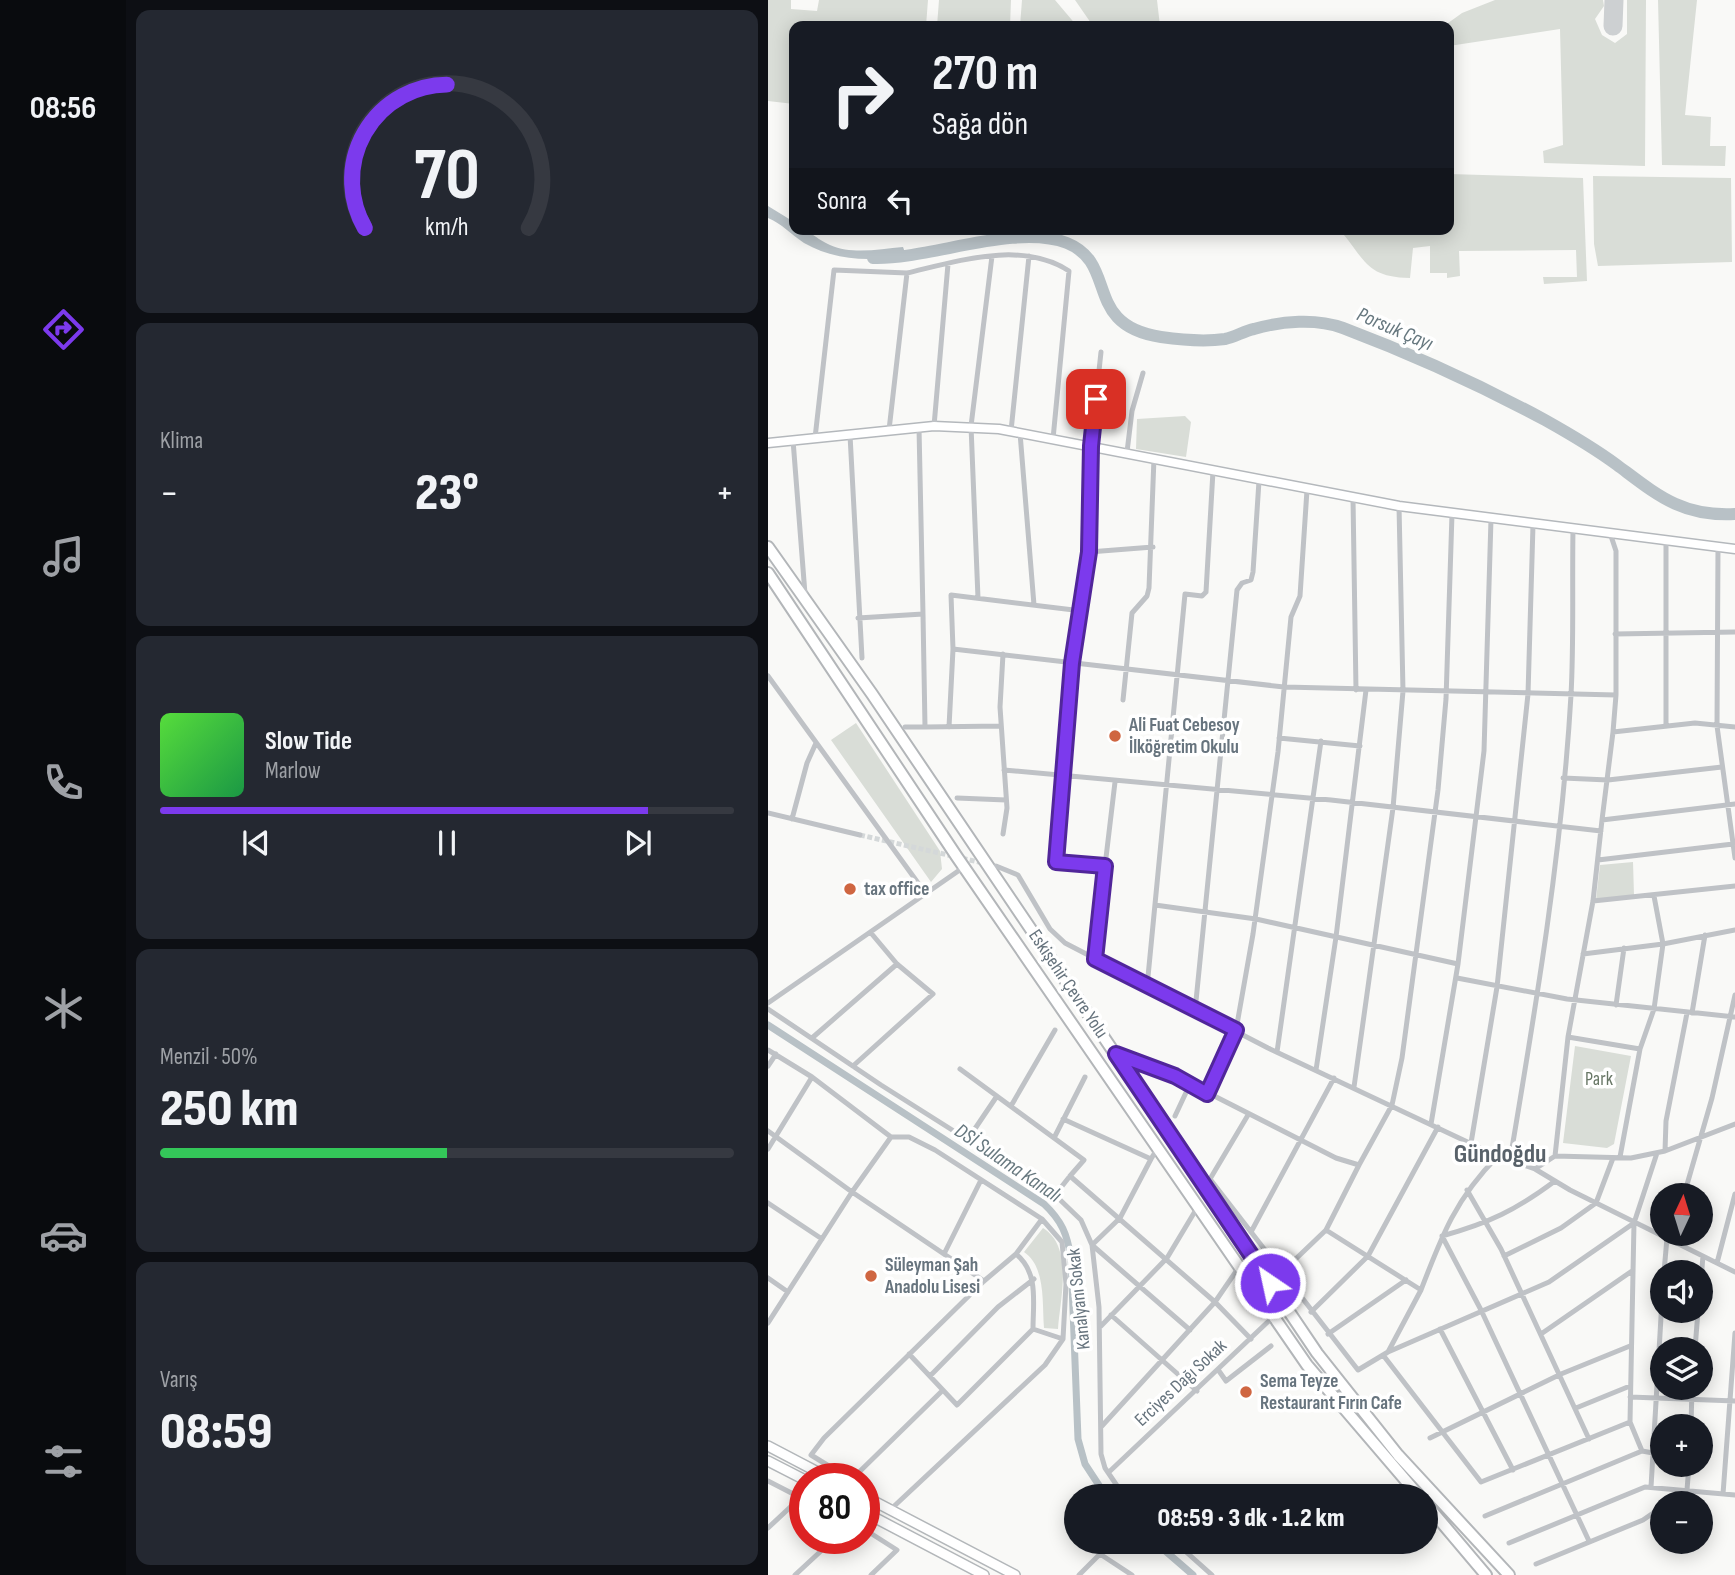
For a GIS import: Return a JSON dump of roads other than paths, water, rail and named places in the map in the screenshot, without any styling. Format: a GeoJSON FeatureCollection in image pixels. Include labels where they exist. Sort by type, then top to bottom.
{"type":"FeatureCollection","features":[{"type":"Feature","properties":{"kind":"highway","name":"Eskişehir Çevre Yolu"},"geometry":{"type":"LineString","coordinates":[[768,547],[1116,1054],[1317,1353],[1398,1455],[1509,1575]]}},
{"type":"Feature","properties":{"kind":"highway","name":"Eskişehir Çevre Yolu"},"geometry":{"type":"LineString","coordinates":[[768,573],[964,867],[1239,1267],[1308,1365],[1409,1484]]}},
{"type":"Feature","properties":{"kind":"highway"},"geometry":{"type":"LineString","coordinates":[[1438,1518],[1486,1575]]}},
{"type":"Feature","properties":{"kind":"main road"},"geometry":{"type":"LineString","coordinates":[[768,1446],[800,1463]]}},
{"type":"Feature","properties":{"kind":"main road"},"geometry":{"type":"LineString","coordinates":[[768,1461],[789,1472]]}},
{"type":"Feature","properties":{"kind":"main road"},"geometry":{"type":"LineString","coordinates":[[880,1506],[1015,1575]]}},
{"type":"Feature","properties":{"kind":"main road"},"geometry":{"type":"LineString","coordinates":[[880,1520],[984,1575]]}},
{"type":"Feature","properties":{"kind":"street"},"geometry":{"type":"LineString","coordinates":[[1029,256],[1015,432],[1034,605]]}},
{"type":"Feature","properties":{"kind":"street"},"geometry":{"type":"LineString","coordinates":[[815,438],[834,270],[907,273],[992,257],[1029,256],[1052,260],[1069,271],[1053,439]]}},
{"type":"Feature","properties":{"kind":"street"},"geometry":{"type":"LineString","coordinates":[[978,598],[971,426],[992,257]]}},
{"type":"Feature","properties":{"kind":"street"},"geometry":{"type":"LineString","coordinates":[[934,426],[948,264]]}},
{"type":"Feature","properties":{"kind":"street"},"geometry":{"type":"LineString","coordinates":[[889,430],[907,273]]}},
{"type":"Feature","properties":{"kind":"street"},"geometry":{"type":"LineString","coordinates":[[1101,352],[1091,446],[1089,552],[1072,663],[1056,862],[1105,866]]}},
{"type":"Feature","properties":{"kind":"street"},"geometry":{"type":"LineString","coordinates":[[1127,452],[1132,411],[1143,373]]}},
{"type":"Feature","properties":{"kind":"street"},"geometry":{"type":"LineString","coordinates":[[768,443],[934,426],[971,426],[1127,452],[1259,481],[1399,506],[1612,536],[1735,549]]}},
{"type":"Feature","properties":{"kind":"street"},"geometry":{"type":"LineString","coordinates":[[919,428],[925,727]]}},
{"type":"Feature","properties":{"kind":"street"},"geometry":{"type":"LineString","coordinates":[[850,435],[862,658]]}},
{"type":"Feature","properties":{"kind":"street"},"geometry":{"type":"LineString","coordinates":[[793,440],[805,600]]}},
{"type":"Feature","properties":{"kind":"street"},"geometry":{"type":"LineString","coordinates":[[1123,700],[1132,613],[1147,596],[1152,547],[1154,458]]}},
{"type":"Feature","properties":{"kind":"street"},"geometry":{"type":"LineString","coordinates":[[1147,987],[1184,594],[1202,596],[1206,592],[1213,471]]}},
{"type":"Feature","properties":{"kind":"street"},"geometry":{"type":"LineString","coordinates":[[1195,1011],[1237,590],[1251,580],[1253,572],[1259,481]]}},
{"type":"Feature","properties":{"kind":"street"},"geometry":{"type":"LineString","coordinates":[[1207,1094],[1236,1030],[1256,919],[1291,617],[1300,596],[1307,490]]}},
{"type":"Feature","properties":{"kind":"street"},"geometry":{"type":"LineString","coordinates":[[1353,498],[1356,690]]}},
{"type":"Feature","properties":{"kind":"street"},"geometry":{"type":"LineString","coordinates":[[1354,1087],[1376,946],[1393,808],[1403,691],[1399,506]]}},
{"type":"Feature","properties":{"kind":"street"},"geometry":{"type":"LineString","coordinates":[[1282,1272],[1326,1230],[1392,1105],[1402,1058],[1435,813],[1446,692],[1452,514]]}},
{"type":"Feature","properties":{"kind":"street"},"geometry":{"type":"LineString","coordinates":[[1431,1124],[1457,978],[1484,751],[1491,519]]}},
{"type":"Feature","properties":{"kind":"street"},"geometry":{"type":"LineString","coordinates":[[1471,1143],[1497,987],[1528,694],[1533,525]]}},
{"type":"Feature","properties":{"kind":"street"},"geometry":{"type":"LineString","coordinates":[[1510,1160],[1538,993],[1559,827],[1571,694],[1573,530]]}},
{"type":"Feature","properties":{"kind":"street"},"geometry":{"type":"LineString","coordinates":[[1555,1156],[1568,1037],[1599,860],[1613,733],[1616,695],[1616,551],[1612,536]]}},
{"type":"Feature","properties":{"kind":"street"},"geometry":{"type":"LineString","coordinates":[[1666,541],[1666,726]]}},
{"type":"Feature","properties":{"kind":"street"},"geometry":{"type":"LineString","coordinates":[[1089,552],[1152,547]]}},
{"type":"Feature","properties":{"kind":"street"},"geometry":{"type":"LineString","coordinates":[[1718,548],[1717,726],[1735,858]]}},
{"type":"Feature","properties":{"kind":"street"},"geometry":{"type":"LineString","coordinates":[[949,727],[953,649],[951,595],[1082,611]]}},
{"type":"Feature","properties":{"kind":"street"},"geometry":{"type":"LineString","coordinates":[[858,618],[923,614]]}},
{"type":"Feature","properties":{"kind":"street"},"geometry":{"type":"LineString","coordinates":[[1615,634],[1735,632]]}},
{"type":"Feature","properties":{"kind":"street"},"geometry":{"type":"LineString","coordinates":[[953,649],[1284,687],[1616,695]]}},
{"type":"Feature","properties":{"kind":"street"},"geometry":{"type":"LineString","coordinates":[[1003,654],[1001,726],[1006,800],[1003,834]]}},
{"type":"Feature","properties":{"kind":"street"},"geometry":{"type":"LineString","coordinates":[[768,676],[926,894]]}},
{"type":"Feature","properties":{"kind":"street"},"geometry":{"type":"LineString","coordinates":[[1316,1070],[1336,937],[1366,690]]}},
{"type":"Feature","properties":{"kind":"street"},"geometry":{"type":"LineString","coordinates":[[1613,733],[1695,723],[1735,727]]}},
{"type":"Feature","properties":{"kind":"street"},"geometry":{"type":"LineString","coordinates":[[906,727],[1001,726]]}},
{"type":"Feature","properties":{"kind":"street"},"geometry":{"type":"LineString","coordinates":[[1279,738],[1360,746]]}},
{"type":"Feature","properties":{"kind":"street"},"geometry":{"type":"LineString","coordinates":[[1277,1052],[1321,741]]}},
{"type":"Feature","properties":{"kind":"street"},"geometry":{"type":"LineString","coordinates":[[792,819],[807,763],[816,743]]}},
{"type":"Feature","properties":{"kind":"street"},"geometry":{"type":"LineString","coordinates":[[1563,778],[1608,780],[1722,768]]}},
{"type":"Feature","properties":{"kind":"street"},"geometry":{"type":"LineString","coordinates":[[1004,769],[1115,782],[1312,798],[1601,831]]}},
{"type":"Feature","properties":{"kind":"street"},"geometry":{"type":"LineString","coordinates":[[1095,959],[1115,782]]}},
{"type":"Feature","properties":{"kind":"street"},"geometry":{"type":"LineString","coordinates":[[957,798],[1006,800]]}},
{"type":"Feature","properties":{"kind":"street"},"geometry":{"type":"LineString","coordinates":[[1602,820],[1735,804]]}},
{"type":"Feature","properties":{"kind":"street"},"geometry":{"type":"LineString","coordinates":[[768,813],[860,835]]}},
{"type":"Feature","properties":{"kind":"street"},"geometry":{"type":"LineString","coordinates":[[1599,860],[1733,844]]}},
{"type":"Feature","properties":{"kind":"street"},"geometry":{"type":"LineString","coordinates":[[996,866],[1018,874],[1050,929],[1065,943],[1277,1052],[1498,1156],[1535,1169],[1650,1229]]}},
{"type":"Feature","properties":{"kind":"street"},"geometry":{"type":"LineString","coordinates":[[768,1003],[964,867]]}},
{"type":"Feature","properties":{"kind":"street"},"geometry":{"type":"LineString","coordinates":[[1593,901],[1735,886]]}},
{"type":"Feature","properties":{"kind":"street"},"geometry":{"type":"LineString","coordinates":[[1504,1256],[1561,1228],[1596,1202],[1616,1158],[1640,1049],[1655,1009],[1663,944],[1654,896]]}},
{"type":"Feature","properties":{"kind":"street"},"geometry":{"type":"LineString","coordinates":[[1155,905],[1256,919],[1458,964]]}},
{"type":"Feature","properties":{"kind":"street"},"geometry":{"type":"LineString","coordinates":[[1583,954],[1663,944],[1735,930]]}},
{"type":"Feature","properties":{"kind":"street"},"geometry":{"type":"LineString","coordinates":[[853,1066],[933,994],[897,964],[871,933]]}},
{"type":"Feature","properties":{"kind":"street"},"geometry":{"type":"LineString","coordinates":[[1665,1152],[1666,1121],[1705,936]]}},
{"type":"Feature","properties":{"kind":"street"},"geometry":{"type":"LineString","coordinates":[[1616,1005],[1624,948]]}},
{"type":"Feature","properties":{"kind":"street"},"geometry":{"type":"LineString","coordinates":[[812,1038],[897,964]]}},
{"type":"Feature","properties":{"kind":"street"},"geometry":{"type":"LineString","coordinates":[[1457,978],[1576,1000],[1733,1017]]}},
{"type":"Feature","properties":{"kind":"street"},"geometry":{"type":"LineString","coordinates":[[1687,1183],[1733,1017],[1735,995]]}},
{"type":"Feature","properties":{"kind":"street","name":"Kanalyanı Sokak"},"geometry":{"type":"LineString","coordinates":[[768,1009],[1055,1195],[1081,1220],[1092,1245],[1100,1327],[1101,1454],[1116,1484]]}},
{"type":"Feature","properties":{"kind":"street"},"geometry":{"type":"LineString","coordinates":[[1011,1106],[1055,1030]]}},
{"type":"Feature","properties":{"kind":"street"},"geometry":{"type":"LineString","coordinates":[[1568,1037],[1640,1049]]}},
{"type":"Feature","properties":{"kind":"street"},"geometry":{"type":"LineString","coordinates":[[768,1050],[812,1077],[890,1138],[909,1137],[981,1180],[1042,1220],[1061,1242],[1065,1262],[1063,1339],[1045,1365],[890,1510]]}},
{"type":"Feature","properties":{"kind":"street"},"geometry":{"type":"LineString","coordinates":[[768,1066],[776,1054]]}},
{"type":"Feature","properties":{"kind":"street"},"geometry":{"type":"LineString","coordinates":[[1116,1054],[1190,1084],[1302,1141],[1359,1165]]}},
{"type":"Feature","properties":{"kind":"street"},"geometry":{"type":"LineString","coordinates":[[960,1069],[1084,1160],[1055,1195]]}},
{"type":"Feature","properties":{"kind":"street"},"geometry":{"type":"LineString","coordinates":[[768,1149],[812,1077]]}},
{"type":"Feature","properties":{"kind":"street"},"geometry":{"type":"LineString","coordinates":[[1054,1138],[1085,1077]]}},
{"type":"Feature","properties":{"kind":"street"},"geometry":{"type":"LineString","coordinates":[[1251,1231],[1334,1078]]}},
{"type":"Feature","properties":{"kind":"street"},"geometry":{"type":"LineString","coordinates":[[1175,1116],[1190,1084]]}},
{"type":"Feature","properties":{"kind":"street"},"geometry":{"type":"LineString","coordinates":[[968,1139],[997,1096]]}},
{"type":"Feature","properties":{"kind":"street"},"geometry":{"type":"LineString","coordinates":[[1248,1115],[1210,1179],[1358,1370],[1386,1353],[1549,1282],[1634,1223]]}},
{"type":"Feature","properties":{"kind":"street"},"geometry":{"type":"LineString","coordinates":[[1063,1119],[1152,1157],[1120,1218],[1092,1245],[1190,1330]]}},
{"type":"Feature","properties":{"kind":"street"},"geometry":{"type":"LineString","coordinates":[[1535,1169],[1555,1156],[1616,1158],[1665,1152],[1735,1124]]}},
{"type":"Feature","properties":{"kind":"street"},"geometry":{"type":"LineString","coordinates":[[1311,1312],[1368,1256],[1438,1127]]}},
{"type":"Feature","properties":{"kind":"street"},"geometry":{"type":"LineString","coordinates":[[768,1130],[852,1192],[945,1252],[984,1281]]}},
{"type":"Feature","properties":{"kind":"street"},"geometry":{"type":"LineString","coordinates":[[768,1323],[890,1138]]}},
{"type":"Feature","properties":{"kind":"street"},"geometry":{"type":"LineString","coordinates":[[1642,1451],[1630,1422],[1634,1223],[1657,1153]]}},
{"type":"Feature","properties":{"kind":"street"},"geometry":{"type":"LineString","coordinates":[[1386,1353],[1421,1290],[1442,1236],[1467,1190],[1498,1156]]}},
{"type":"Feature","properties":{"kind":"street"},"geometry":{"type":"LineString","coordinates":[[1070,1176],[1167,1258],[1251,1339]]}},
{"type":"Feature","properties":{"kind":"street"},"geometry":{"type":"LineString","coordinates":[[945,1252],[981,1180]]}},
{"type":"Feature","properties":{"kind":"street"},"geometry":{"type":"LineString","coordinates":[[1442,1236],[1488,1223],[1517,1209],[1556,1181]]}},
{"type":"Feature","properties":{"kind":"street"},"geometry":{"type":"LineString","coordinates":[[1467,1190],[1488,1223],[1589,1438]]}},
{"type":"Feature","properties":{"kind":"street"},"geometry":{"type":"LineString","coordinates":[[1717,1263],[1735,1194]]}},
{"type":"Feature","properties":{"kind":"street"},"geometry":{"type":"LineString","coordinates":[[768,1203],[822,1239]]}},
{"type":"Feature","properties":{"kind":"street"},"geometry":{"type":"LineString","coordinates":[[1100,1327],[1167,1258],[1194,1213]]}},
{"type":"Feature","properties":{"kind":"street"},"geometry":{"type":"LineString","coordinates":[[824,1463],[811,1455],[909,1354],[984,1281],[1016,1254],[1042,1220]]}},
{"type":"Feature","properties":{"kind":"street"},"geometry":{"type":"LineString","coordinates":[[1326,1230],[1421,1290]]}},
{"type":"Feature","properties":{"kind":"street"},"geometry":{"type":"LineString","coordinates":[[1442,1236],[1481,1310],[1574,1515],[1589,1541]]}},
{"type":"Feature","properties":{"kind":"street"},"geometry":{"type":"LineString","coordinates":[[1686,1246],[1735,1272]]}},
{"type":"Feature","properties":{"kind":"street"},"geometry":{"type":"LineString","coordinates":[[909,1354],[957,1405],[1033,1329],[1033,1279],[1024,1261],[1016,1254]]}},
{"type":"Feature","properties":{"kind":"street"},"geometry":{"type":"LineString","coordinates":[[1703,1256],[1703,1260]]}},
{"type":"Feature","properties":{"kind":"street"},"geometry":{"type":"LineString","coordinates":[[1101,1427],[1215,1302],[1239,1267]]}},
{"type":"Feature","properties":{"kind":"street"},"geometry":{"type":"LineString","coordinates":[[1541,1334],[1632,1271]]}},
{"type":"Feature","properties":{"kind":"street"},"geometry":{"type":"LineString","coordinates":[[768,1278],[788,1292]]}},
{"type":"Feature","properties":{"kind":"street"},"geometry":{"type":"LineString","coordinates":[[930,1376],[998,1307],[1033,1279]]}},
{"type":"Feature","properties":{"kind":"street"},"geometry":{"type":"LineString","coordinates":[[1328,1334],[1406,1280]]}},
{"type":"Feature","properties":{"kind":"street"},"geometry":{"type":"LineString","coordinates":[[1111,1315],[1197,1391]]}},
{"type":"Feature","properties":{"kind":"street","name":"Erciyes Dağı Sokak"},"geometry":{"type":"LineString","coordinates":[[1109,1472],[1219,1371],[1274,1316]]}},
{"type":"Feature","properties":{"kind":"street"},"geometry":{"type":"LineString","coordinates":[[1033,1329],[1063,1339]]}},
{"type":"Feature","properties":{"kind":"street"},"geometry":{"type":"LineString","coordinates":[[1440,1329],[1513,1470]]}},
{"type":"Feature","properties":{"kind":"street"},"geometry":{"type":"LineString","coordinates":[[1723,1494],[1735,1333]]}},
{"type":"Feature","properties":{"kind":"street"},"geometry":{"type":"LineString","coordinates":[[1219,1371],[1226,1381],[1271,1346]]}},
{"type":"Feature","properties":{"kind":"street"},"geometry":{"type":"LineString","coordinates":[[1430,1437],[1561,1374],[1630,1346]]}},
{"type":"Feature","properties":{"kind":"street"},"geometry":{"type":"LineString","coordinates":[[1386,1353],[1481,1482],[1630,1422]]}},
{"type":"Feature","properties":{"kind":"street"},"geometry":{"type":"LineString","coordinates":[[1576,1408],[1630,1386]]}},
{"type":"Feature","properties":{"kind":"street"},"geometry":{"type":"LineString","coordinates":[[868,1463],[942,1391]]}},
{"type":"Feature","properties":{"kind":"street"},"geometry":{"type":"LineString","coordinates":[[1630,1396],[1650,1397]]}},
{"type":"Feature","properties":{"kind":"street"},"geometry":{"type":"LineString","coordinates":[[1712,1400],[1732,1401]]}},
{"type":"Feature","properties":{"kind":"street"},"geometry":{"type":"LineString","coordinates":[[1485,1516],[1642,1451],[1650,1452]]}},
{"type":"Feature","properties":{"kind":"street"},"geometry":{"type":"LineString","coordinates":[[1651,1487],[1652,1477]]}},
{"type":"Feature","properties":{"kind":"street"},"geometry":{"type":"LineString","coordinates":[[1687,1490],[1688,1477]]}},
{"type":"Feature","properties":{"kind":"street"},"geometry":{"type":"LineString","coordinates":[[768,1481],[789,1492]]}},
{"type":"Feature","properties":{"kind":"street"},"geometry":{"type":"LineString","coordinates":[[1509,1543],[1634,1489],[1651,1487],[1735,1495]]}},
{"type":"Feature","properties":{"kind":"street"},"geometry":{"type":"LineString","coordinates":[[768,1528],[789,1511]]}},
{"type":"Feature","properties":{"kind":"street"},"geometry":{"type":"LineString","coordinates":[[1536,1564],[1650,1515]]}},
{"type":"Feature","properties":{"kind":"street"},"geometry":{"type":"LineString","coordinates":[[871,1575],[897,1550],[880,1540]]}},
{"type":"Feature","properties":{"kind":"street"},"geometry":{"type":"LineString","coordinates":[[795,1575],[818,1554]]}},
{"type":"Feature","properties":{"kind":"street"},"geometry":{"type":"LineString","coordinates":[[1079,1575],[1100,1554],[1132,1575]]}},
{"type":"Feature","properties":{"kind":"street"},"geometry":{"type":"LineString","coordinates":[[1188,1554],[1212,1575]]}},
{"type":"Feature","properties":{"kind":"waterway","name":"Porsuk Çayı"},"geometry":{"type":"LineString","coordinates":[[873,258],[919,254],[1022,237],[1046,238],[1067,243],[1083,253],[1093,265],[1110,308],[1120,320],[1136,330],[1161,337],[1201,340],[1225,339],[1265,326],[1287,323],[1322,323],[1343,328],[1446,371],[1545,420],[1591,447],[1670,502],[1699,512],[1735,514]]}},
{"type":"Feature","properties":{"kind":"waterway","name":"DSİ Sulama Kanalı"},"geometry":{"type":"LineString","coordinates":[[768,1025],[1044,1204],[1055,1216],[1065,1235],[1071,1258],[1078,1439],[1085,1464],[1098,1484]]}},
{"type":"Feature","properties":{"kind":"waterway","name":"DSİ Sulama Kanalı"},"geometry":{"type":"LineString","coordinates":[[1169,1554],[1193,1575]]}},
{"type":"Feature","properties":{"kind":"tunnel"},"geometry":{"type":"LineString","coordinates":[[860,835],[983,863]]}},
{"type":"Feature","properties":{"kind":"place","name":"Ali Fuat Cebesoy İlköğretim Okulu"},"geometry":{"type":"Point","coordinates":[1115,736]}},
{"type":"Feature","properties":{"kind":"place","name":"tax office"},"geometry":{"type":"Point","coordinates":[850,889]}},
{"type":"Feature","properties":{"kind":"place","name":"Süleyman Şah Anadolu Lisesi"},"geometry":{"type":"Point","coordinates":[871,1276]}},
{"type":"Feature","properties":{"kind":"place","name":"Sema Teyze Restaurant Fırın Cafe"},"geometry":{"type":"Point","coordinates":[1246,1392]}},
{"type":"Feature","properties":{"kind":"district","name":"Gündoğdu"},"geometry":{"type":"Point","coordinates":[1500,1154]}},
{"type":"Feature","properties":{"kind":"park label","name":"Park"},"geometry":{"type":"Point","coordinates":[1599,1079]}}]}
